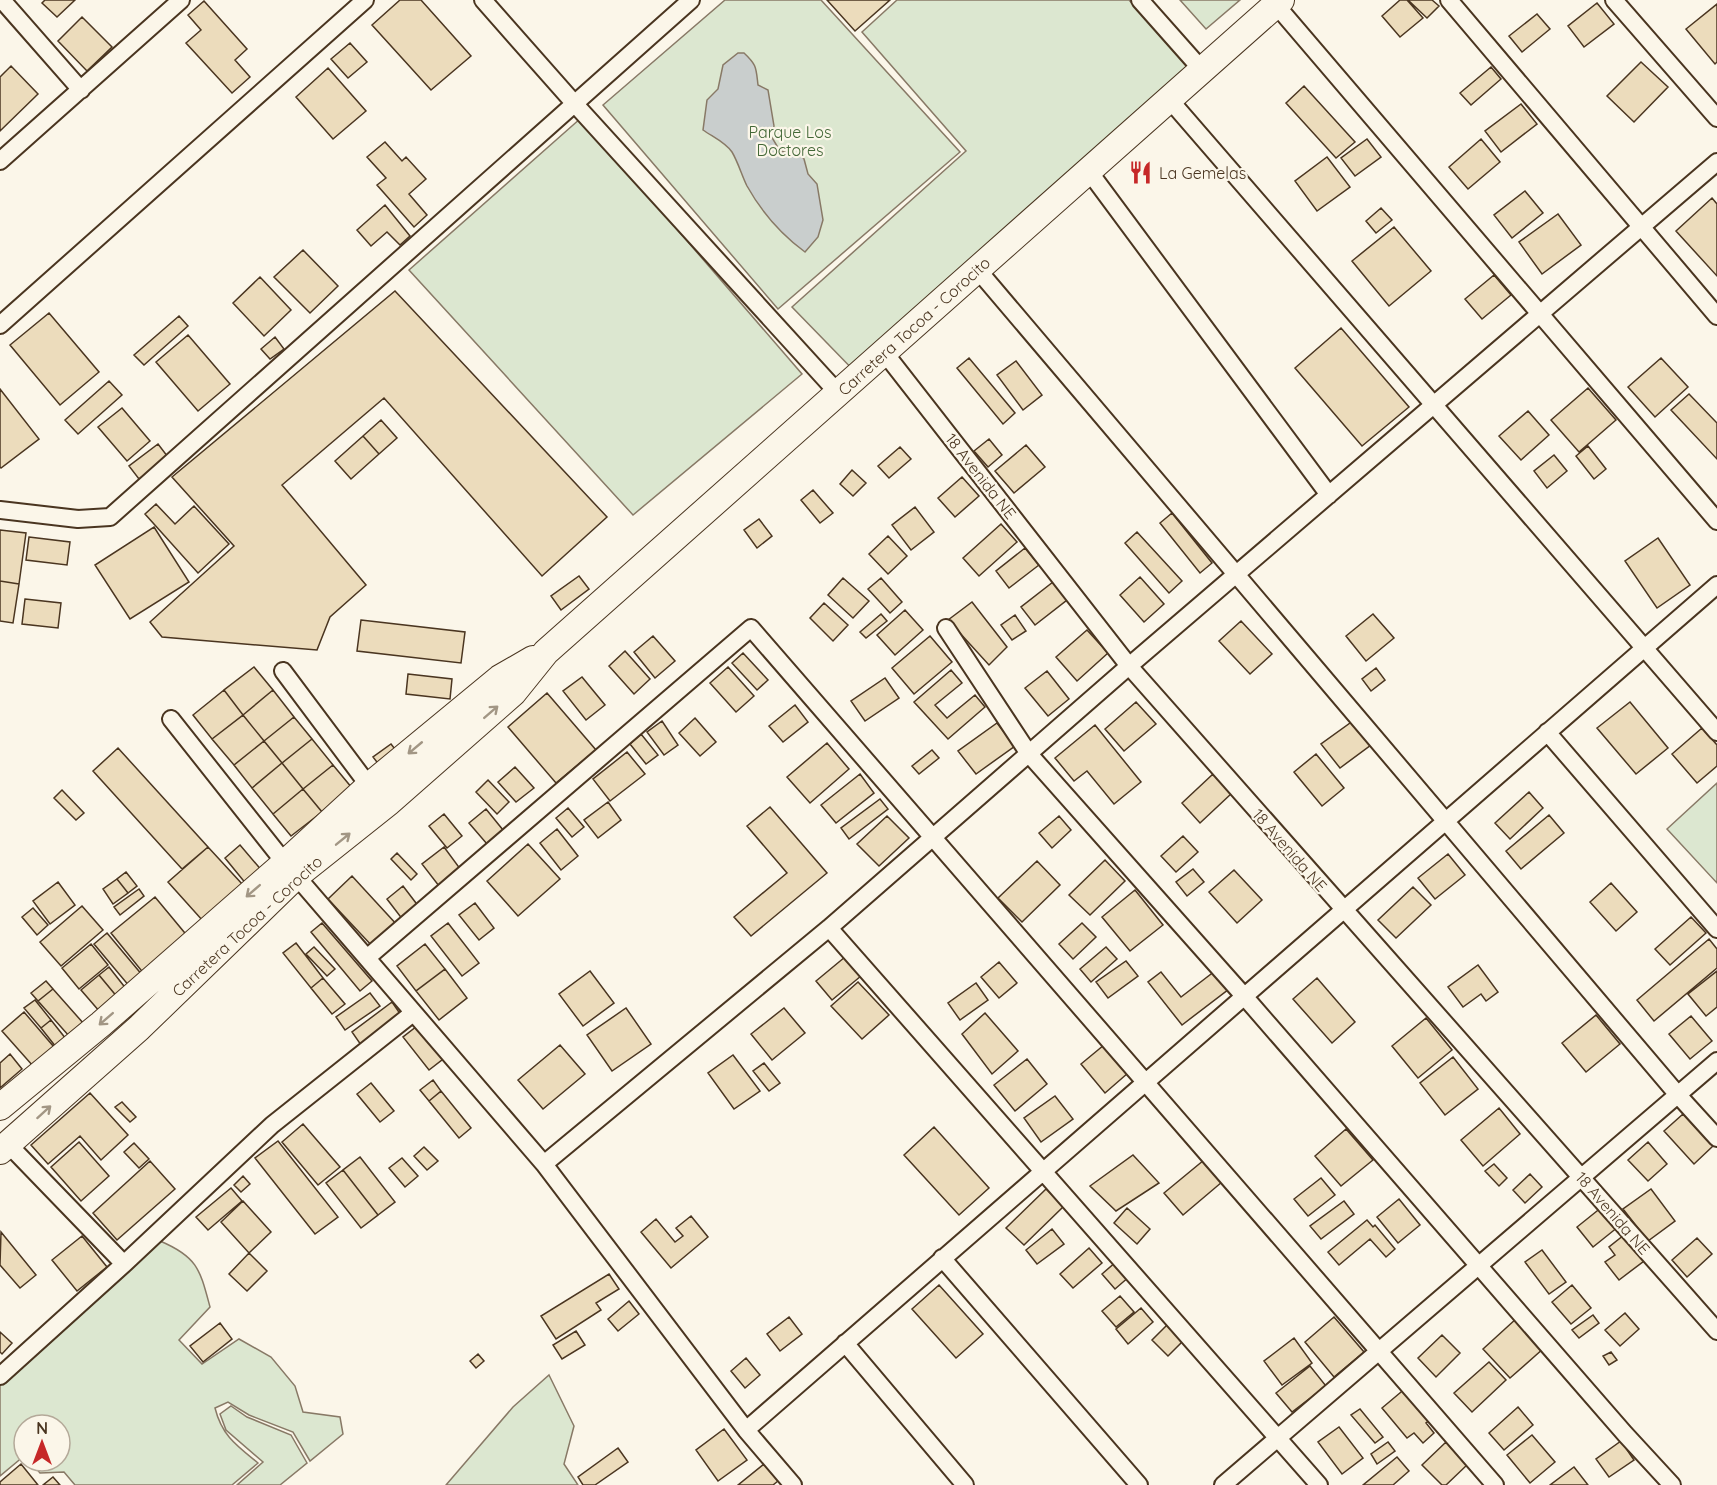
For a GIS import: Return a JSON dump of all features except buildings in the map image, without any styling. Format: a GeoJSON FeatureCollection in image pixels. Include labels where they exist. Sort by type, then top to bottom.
{"type":"FeatureCollection","features":[{"type":"Feature","properties":{"kind":"main road","name":"Carretera Tocoa - Corocito"},"geometry":{"type":"LineString","coordinates":[[0,1107],[290,870],[389,802],[513,693],[546,652],[1279,2]]}},
{"type":"Feature","properties":{"kind":"main road","name":"Carretera Tocoa - Corocito"},"geometry":{"type":"LineString","coordinates":[[4,1147],[139,1028],[369,786],[500,678],[546,652]]}},
{"type":"Feature","properties":{"kind":"street"},"geometry":{"type":"LineString","coordinates":[[2,0],[81,90]]}},
{"type":"Feature","properties":{"kind":"street"},"geometry":{"type":"LineString","coordinates":[[0,161],[181,0]]}},
{"type":"Feature","properties":{"kind":"street"},"geometry":{"type":"LineString","coordinates":[[0,325],[365,0]]}},
{"type":"Feature","properties":{"kind":"street"},"geometry":{"type":"LineString","coordinates":[[483,0],[838,393]]}},
{"type":"Feature","properties":{"kind":"street"},"geometry":{"type":"LineString","coordinates":[[0,510],[78,519],[110,517],[691,0]]}},
{"type":"Feature","properties":{"kind":"street"},"geometry":{"type":"LineString","coordinates":[[1140,0],[1202,70]]}},
{"type":"Feature","properties":{"kind":"street"},"geometry":{"type":"LineString","coordinates":[[1449,0],[1717,316]]}},
{"type":"Feature","properties":{"kind":"street"},"geometry":{"type":"LineString","coordinates":[[1614,0],[1717,118]]}},
{"type":"Feature","properties":{"kind":"street"},"geometry":{"type":"LineString","coordinates":[[1279,2],[1539,313],[1717,521]]}},
{"type":"Feature","properties":{"kind":"street"},"geometry":{"type":"LineString","coordinates":[[1169,99],[1717,732]]}},
{"type":"Feature","properties":{"kind":"street"},"geometry":{"type":"LineString","coordinates":[[544,1164],[829,928],[1129,666],[1717,162]]}},
{"type":"Feature","properties":{"kind":"street"},"geometry":{"type":"LineString","coordinates":[[1088,170],[1329,495]]}},
{"type":"Feature","properties":{"kind":"street"},"geometry":{"type":"LineString","coordinates":[[977,269],[1678,1095],[1717,1138]]}},
{"type":"Feature","properties":{"kind":"street","name":"18 Avenida NE"},"geometry":{"type":"LineString","coordinates":[[884,352],[1129,666],[1717,1331]]}},
{"type":"Feature","properties":{"kind":"street"},"geometry":{"type":"LineString","coordinates":[[746,1430],[1717,585]]}},
{"type":"Feature","properties":{"kind":"street"},"geometry":{"type":"LineString","coordinates":[[368,957],[751,628],[1495,1485]]}},
{"type":"Feature","properties":{"kind":"street"},"geometry":{"type":"LineString","coordinates":[[946,628],[1029,754],[1672,1485]]}},
{"type":"Feature","properties":{"kind":"street"},"geometry":{"type":"LineString","coordinates":[[283,671],[369,786]]}},
{"type":"Feature","properties":{"kind":"street"},"geometry":{"type":"LineString","coordinates":[[171,719],[290,870],[368,957],[413,1013],[544,1164],[746,1430],[793,1485]]}},
{"type":"Feature","properties":{"kind":"street"},"geometry":{"type":"LineString","coordinates":[[1547,732],[1717,929]]}},
{"type":"Feature","properties":{"kind":"street"},"geometry":{"type":"LineString","coordinates":[[829,928],[1319,1485]]}},
{"type":"Feature","properties":{"kind":"street"},"geometry":{"type":"LineString","coordinates":[[0,1376],[272,1125],[413,1013]]}},
{"type":"Feature","properties":{"kind":"street"},"geometry":{"type":"LineString","coordinates":[[1223,1485],[1717,1061]]}},
{"type":"Feature","properties":{"kind":"street"},"geometry":{"type":"LineString","coordinates":[[4,1147],[124,1264]]}},
{"type":"Feature","properties":{"kind":"street"},"geometry":{"type":"LineString","coordinates":[[942,1258],[1139,1485]]}},
{"type":"Feature","properties":{"kind":"street"},"geometry":{"type":"LineString","coordinates":[[846,1343],[965,1485]]}},
{"type":"Feature","properties":{"kind":"green space","name":"Parque Los Doctores"},"geometry":{"type":"Polygon","coordinates":[[[725,0],[821,0],[960,152],[778,309],[603,105],[725,0]]]}},
{"type":"Feature","properties":{"kind":"green space"},"geometry":{"type":"Polygon","coordinates":[[[897,0],[1129,0],[1201,79],[863,380],[792,307],[966,151],[862,32],[897,0]]]}},
{"type":"Feature","properties":{"kind":"green space"},"geometry":{"type":"Polygon","coordinates":[[[1180,0],[1240,0],[1206,29],[1180,0]]]}},
{"type":"Feature","properties":{"kind":"green space"},"geometry":{"type":"Polygon","coordinates":[[[581,118],[802,374],[633,515],[409,270],[581,118]]]}},
{"type":"Feature","properties":{"kind":"green space"},"geometry":{"type":"Polygon","coordinates":[[[1717,783],[1717,883],[1667,829],[1717,783]]]}},
{"type":"Feature","properties":{"kind":"green space"},"geometry":{"type":"Polygon","coordinates":[[[160,1241],[182,1253],[196,1266],[210,1307],[179,1340],[202,1364],[239,1339],[271,1357],[295,1386],[303,1412],[340,1417],[343,1434],[310,1461],[293,1432],[249,1415],[228,1402],[215,1408],[218,1418],[226,1433],[237,1446],[258,1463],[232,1485],[75,1485],[65,1473],[72,1473],[72,1413],[12,1413],[12,1466],[0,1476],[0,1383],[160,1241]]]}},
{"type":"Feature","properties":{"kind":"green space"},"geometry":{"type":"Polygon","coordinates":[[[549,1375],[574,1426],[564,1464],[578,1485],[446,1485],[513,1407],[549,1375]]]}},
{"type":"Feature","properties":{"kind":"green space"},"geometry":{"type":"Polygon","coordinates":[[[231,1406],[247,1417],[291,1435],[307,1463],[280,1485],[237,1485],[263,1462],[226,1430],[220,1414],[231,1406]]]}},
{"type":"Feature","properties":{"kind":"shaded area"},"geometry":{"type":"Polygon","coordinates":[[[738,53],[744,53],[754,64],[758,85],[768,90],[774,126],[771,136],[780,151],[800,155],[804,159],[808,174],[817,184],[823,220],[818,237],[805,252],[780,230],[759,204],[747,186],[729,148],[703,130],[707,100],[718,89],[723,65],[738,53]]]}},
{"type":"Feature","properties":{"kind":"place","name":"La Gemelas"},"geometry":{"type":"Point","coordinates":[1141,173]}}]}
